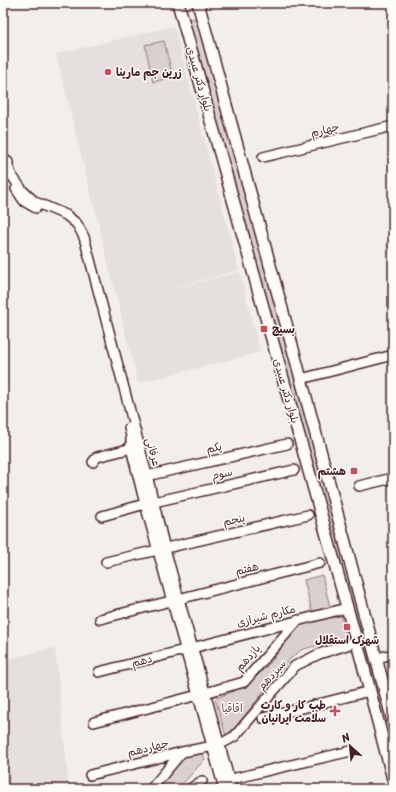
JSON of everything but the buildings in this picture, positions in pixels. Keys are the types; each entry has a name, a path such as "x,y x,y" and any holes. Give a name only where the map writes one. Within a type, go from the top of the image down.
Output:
{"main road":[{"name":"بلوار دکتر عبیدی","path":"178,3 362,661 393,779"},
{"name":"بلوار دکتر عبیدی","path":"198,3 393,721"},
{"path":"362,661 377,658"}],"street":[{"name":"چهارم","path":"263,157 393,126"},
{"name":"عرفانی","path":"3,163 5,160 8,162 8,167 12,176 23,191 35,202 66,215 77,224 84,237 135,447 175,600 225,783 232,789"},
{"path":"301,379 393,356"},
{"name":"یکم","path":"143,476 287,444"},
{"path":"93,462 97,457 135,447"},
{"name":"سوم","path":"150,503 294,470"},
{"path":"359,486 393,478"},
{"path":"102,516 150,503"},
{"name":"پنجم","path":"106,562 308,515"},
{"name":"هفتم","path":"175,600 320,563"},
{"path":"100,619 175,600"},
{"name":"مکارم شیرازی","path":"188,648 347,608"},
{"name":"یازدهم","path":"94,722 244,682 298,620"},
{"name":"سیزدهم","path":"216,746 235,736 296,666 319,654 356,642"},
{"name":"دهم","path":"99,672 188,648"},
{"path":"377,658 393,654"},
{"path":"263,718 370,691"},
{"name":"چهاردهم","path":"90,774 182,752 216,746"},
{"path":"225,783 351,751"},
{"path":"152,789 182,752"},
{"path":"190,789 202,781"}],"shaded area":[{"path":"174,26 239,270 163,291 240,272 260,352 138,383 56,54"},
{"path":"393,242 393,275 385,244"},
{"path":"55,648 69,789 3,789 3,660"}],"green space":[{"path":"193,18 198,20 368,645 363,646 284,370 189,21"},
{"path":"164,41 173,77 153,82 145,45"},
{"path":"322,575 330,607 312,612 304,580"},
{"name":"اقاقیا","path":"340,613 347,637 301,650 289,660 238,724 226,736 215,699 249,684 270,663 300,624"},
{"path":"202,752 205,759 178,789 159,789 182,757"}],"place":[{"name":"زرین جم مارینا","path":"108,72"},
{"name":"بسیج","path":"264,329"},
{"name":"هشتم","path":"354,471"},
{"name":"شهرک استقلال","path":"347,627"},
{"name":"طب کار و کارت سلامت ایرانیان","path":"335,711"}]}
